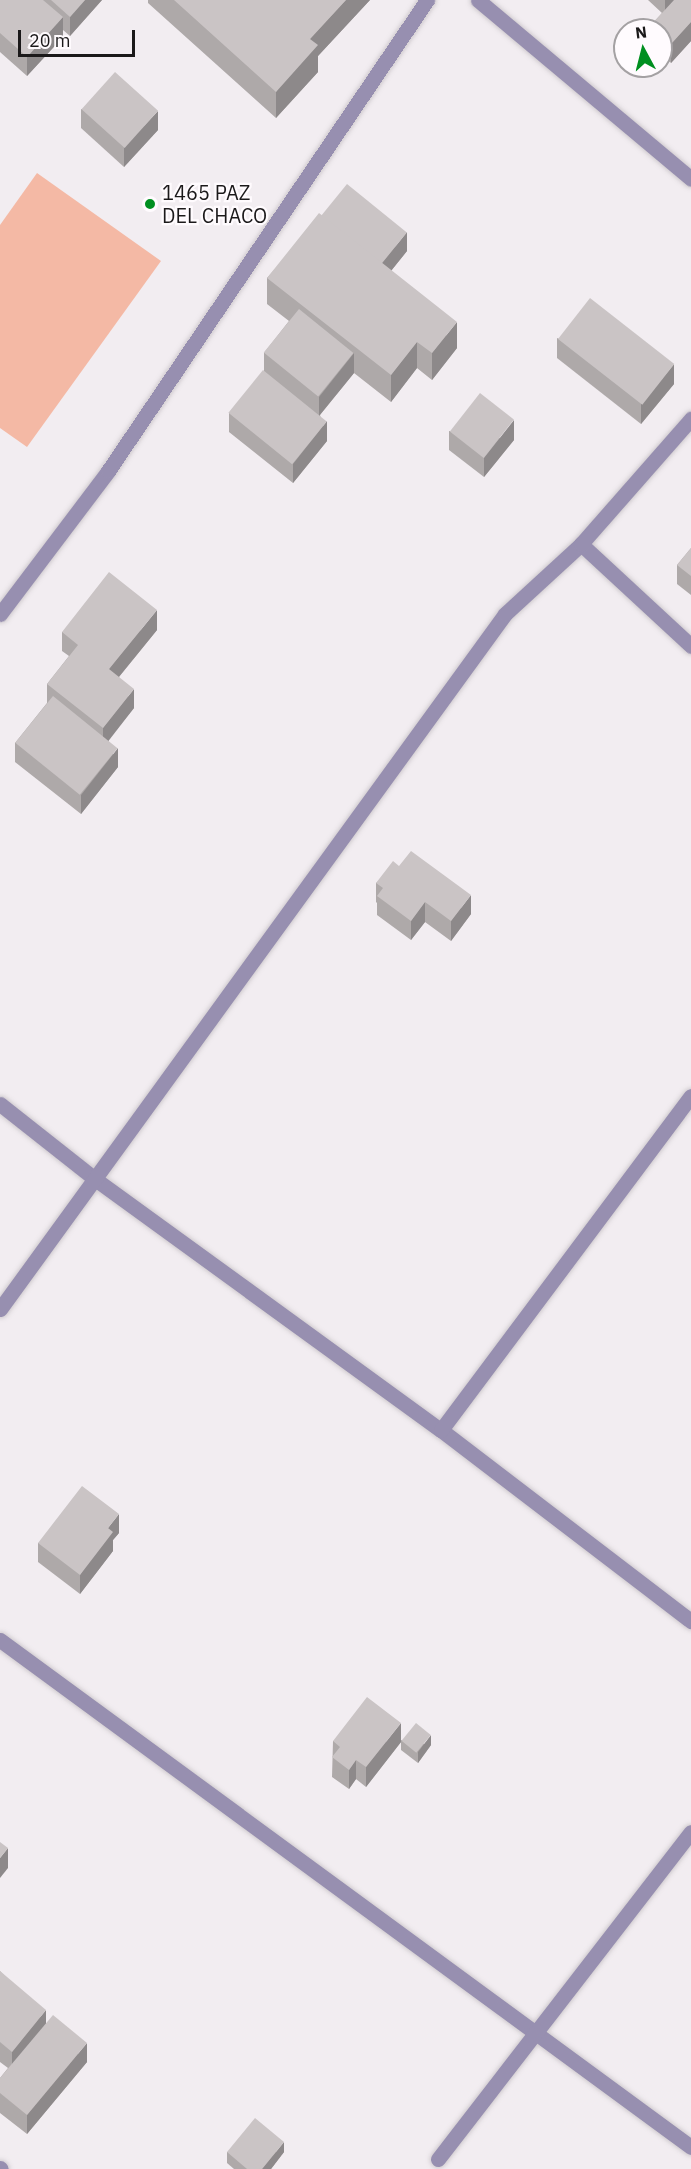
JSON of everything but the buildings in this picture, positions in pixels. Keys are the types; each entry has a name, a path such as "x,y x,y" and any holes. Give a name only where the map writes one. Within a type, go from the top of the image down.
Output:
{"street":[{"path":"0,614 108,471 427,0"},
{"path":"478,0 691,179"},
{"path":"0,1309 505,614 581,544 691,418"},
{"path":"581,544 691,646"},
{"path":"441,1430 691,1096"},
{"path":"0,1104 95,1179 441,1430 691,1621"},
{"path":"0,1640 691,2147"},
{"path":"438,2159 691,1832"}],"shaded area":[{"path":"37,173 161,261 27,447 0,428 0,225"}],"place":[{"name":"1465 PAZ DEL CHACO","path":"150,204"}]}
